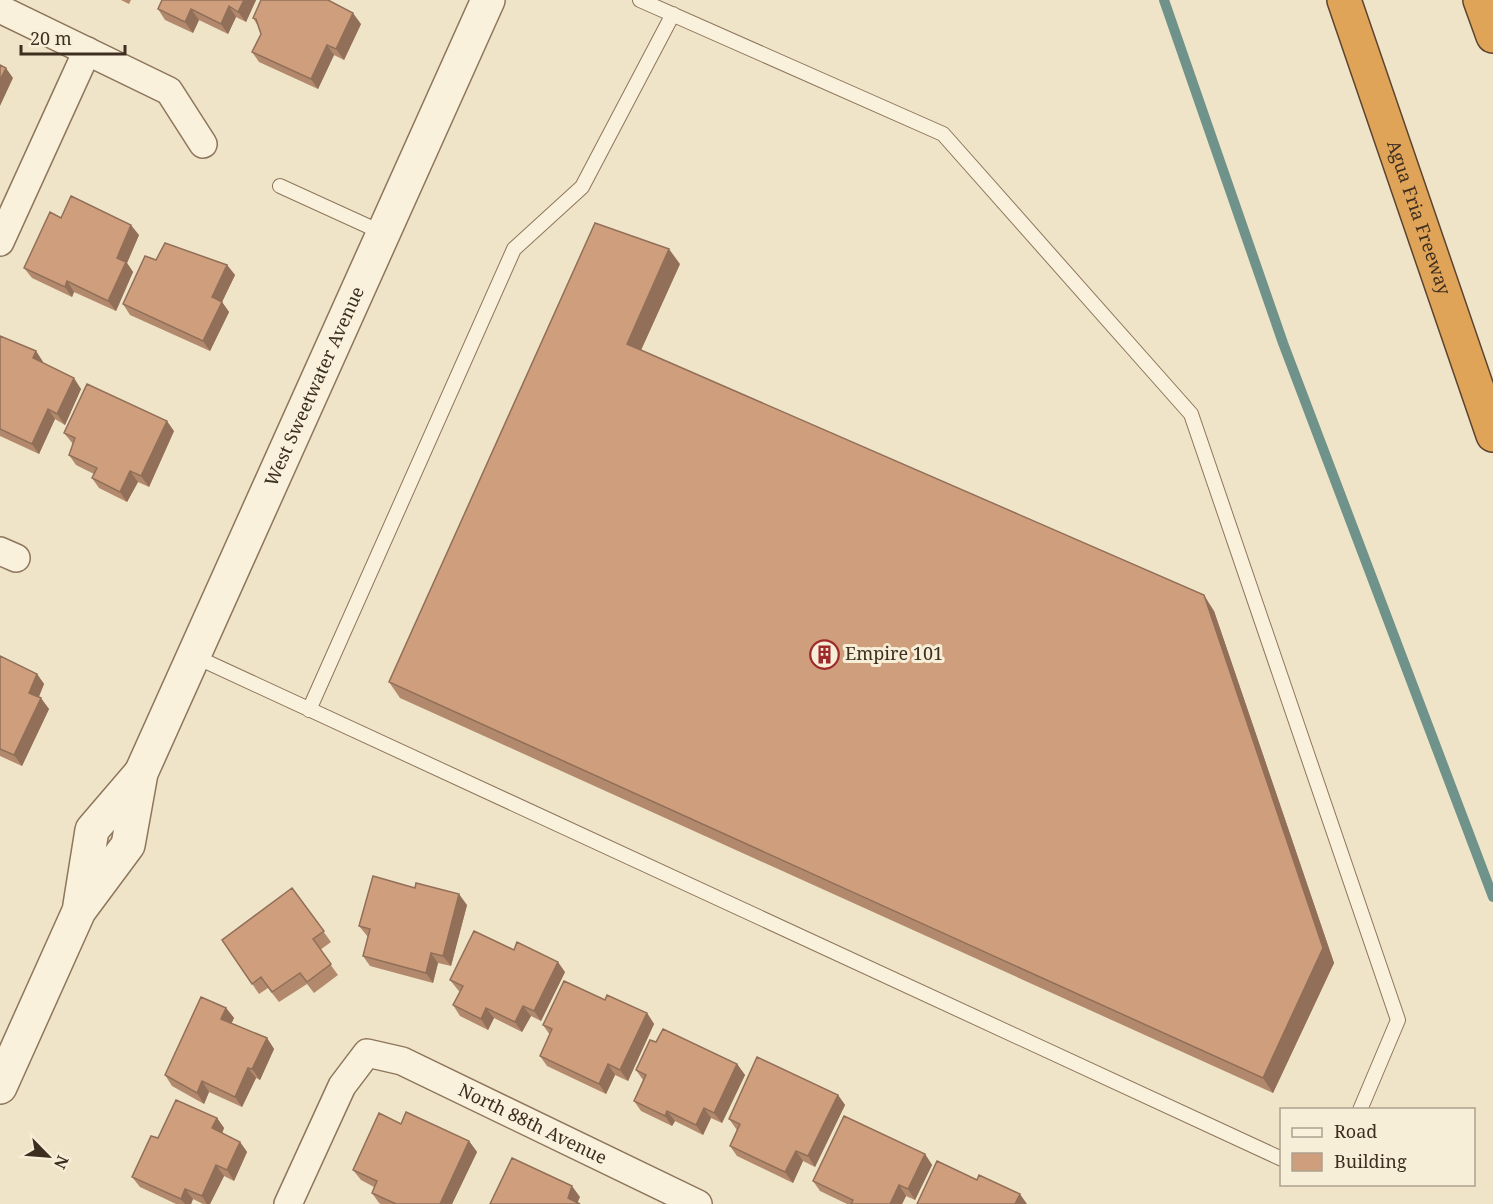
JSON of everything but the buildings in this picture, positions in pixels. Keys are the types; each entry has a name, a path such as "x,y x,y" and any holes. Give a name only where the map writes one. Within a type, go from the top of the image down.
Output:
{"highway":[{"name":"Agua Fria Freeway","path":"1344,0 1493,435"},
{"path":"1480,0 1493,36"}],"street":[{"name":"West Sweetwater Avenue","path":"0,1087 79,911 92,830 141,773 488,0"},
{"path":"0,9 169,91 202,144"},
{"path":"0,242 87,51"},
{"name":"North 88th Avenue","path":"288,1204 342,1086 367,1053 402,1060 670,1198 698,1204"}],"lane":[{"path":"640,0 943,134 1191,414 1398,1020 1361,1108"},
{"path":"309,710 514,249 582,187 673,14"},
{"path":"280,186 383,233"},
{"path":"194,656 1280,1159"}],"waterway":[{"path":"1164,0 1283,343 1493,897"}],"place":[{"name":"Empire 101","path":"824,654"}]}
